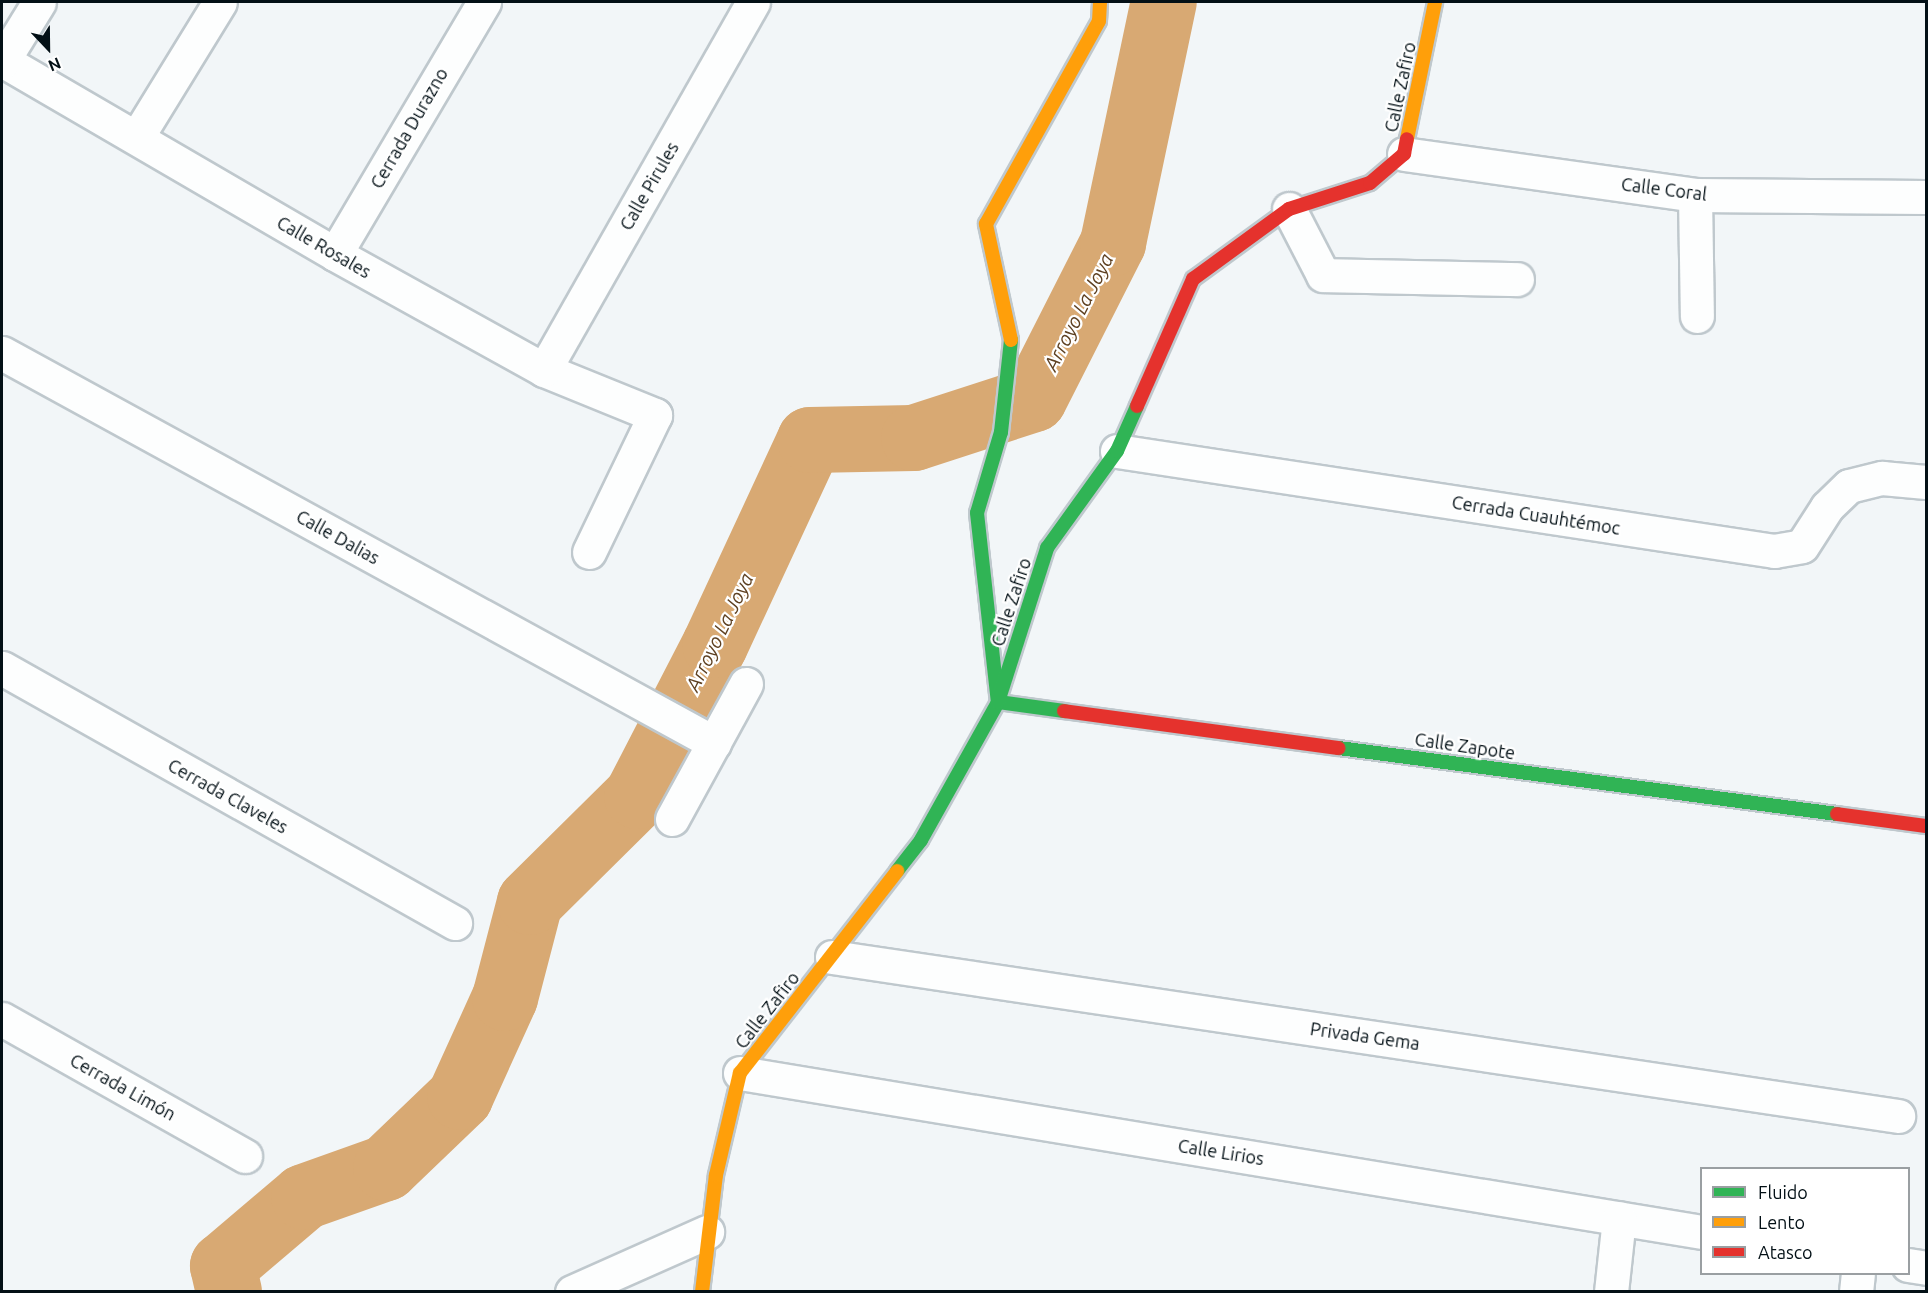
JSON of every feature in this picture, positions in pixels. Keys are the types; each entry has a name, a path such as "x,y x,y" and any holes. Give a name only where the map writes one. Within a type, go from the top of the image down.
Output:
{"street":[{"path":"2,61 39,2"},
{"path":"137,138 220,2"},
{"name":"Cerrada Durazno","path":"335,254 484,2"},
{"name":"Calle Pirules","path":"544,370 753,2"},
{"path":"998,702 977,513 1001,432 1012,331 986,224 1099,21 1100,2"},
{"name":"Calle Zafiro","path":"702,1292 706,1232 740,1073 921,840 998,702 1047,548 1117,451 1193,279 1289,208 1370,183 1404,154 1435,2"},
{"name":"Calle Rosales","path":"2,61 335,254 544,370 655,415 589,552"},
{"name":"Calle Coral","path":"1404,154 1695,195 1926,197"},
{"path":"1695,195 1697,316"},
{"path":"1289,208 1323,275 1517,279"},
{"name":"Calle Dalias","path":"2,353 714,743"},
{"name":"Cerrada Cuauhtémoc","path":"1117,451 1774,551 1802,546 1827,507 1849,486 1882,478 1926,482"},
{"name":"Cerrada Claveles","path":"2,668 455,924"},
{"path":"672,819 746,684"},
{"name":"Calle Zapote","path":"998,702 1926,826"},
{"name":"Privada Gema","path":"832,957 1898,1116"},
{"name":"Cerrada Limón","path":"2,1019 245,1156"},
{"name":"Calle Lirios","path":"740,1073 1700,1232"},
{"path":"1611,1292 1619,1218"},
{"path":"572,1292 706,1232"},
{"path":"1910,1265 1926,1268"},
{"path":"1856,1292 1858,1275"}],"waterway":[{"name":"Arroyo La Joya","path":"229,1292 223,1266 304,1197 386,1168 460,1097 505,998 530,902 637,796 715,645 810,440 914,438 1034,399 1113,243 1164,2"}],"traffic: fast":[{"path":"1011,340 1001,432 977,513 998,702 1064,711"},
{"path":"897,871 921,840 998,702 1047,548 1117,451 1137,406"},
{"path":"1339,748 1837,814"}],"traffic: slow":[{"path":"1011,340 986,224 1099,21 1100,2"},
{"path":"1407,139 1435,2"},
{"path":"702,1292 716,1175 740,1073 897,871"}],"traffic: jam":[{"path":"1137,406 1193,279 1289,209 1370,183 1404,154 1407,139"},
{"path":"1064,711 1339,748"},
{"path":"1837,814 1926,826"}]}
